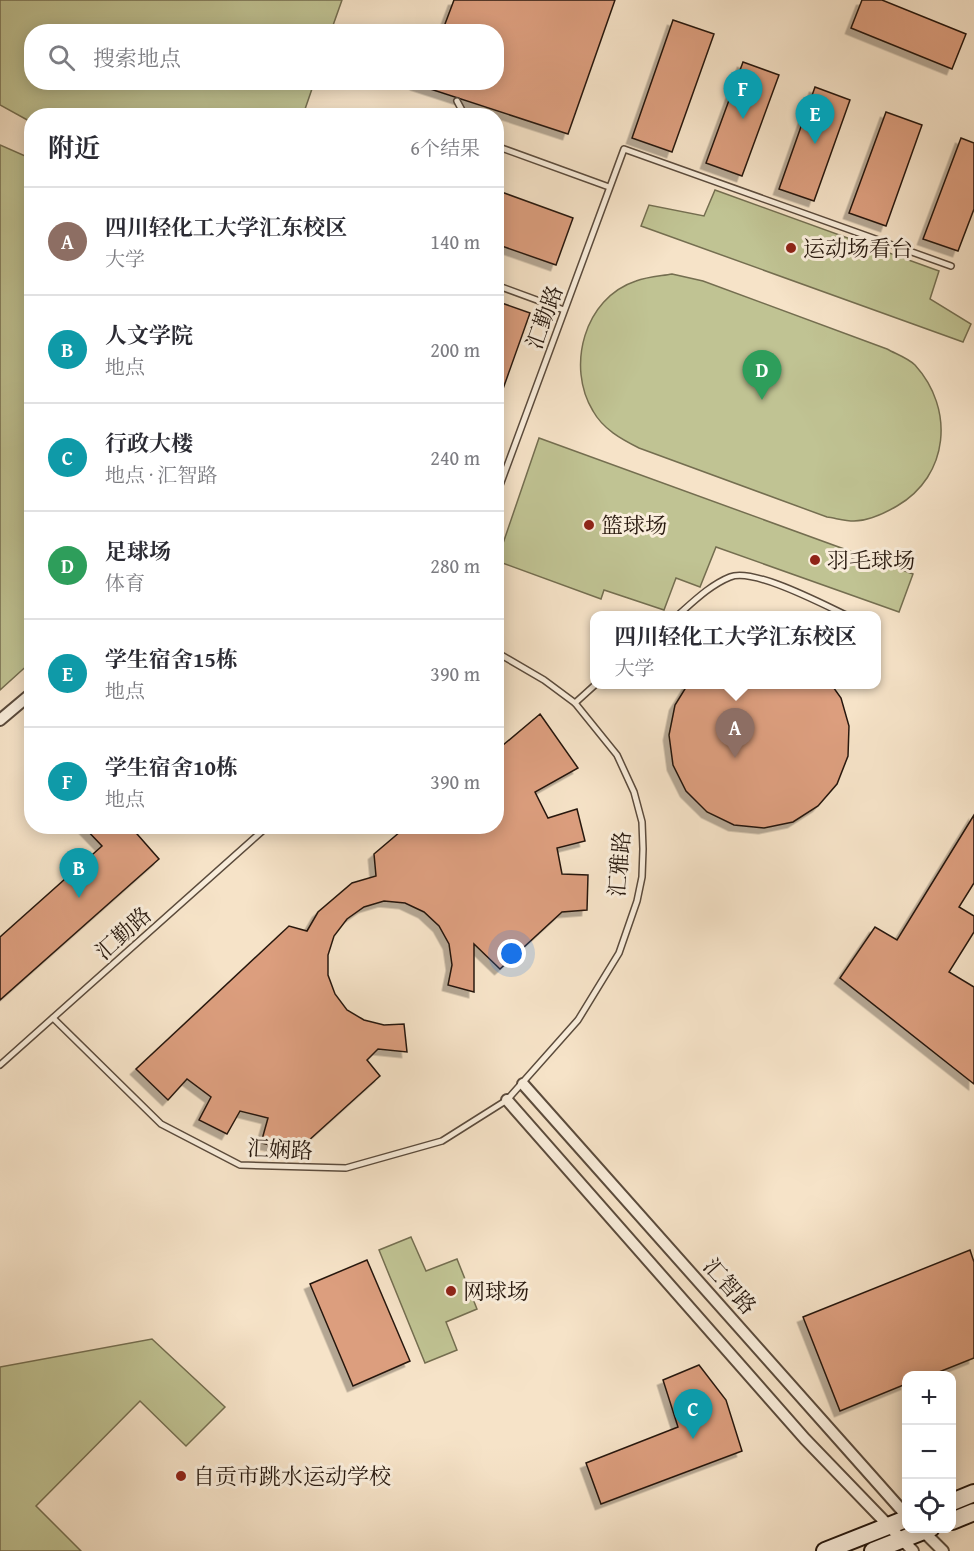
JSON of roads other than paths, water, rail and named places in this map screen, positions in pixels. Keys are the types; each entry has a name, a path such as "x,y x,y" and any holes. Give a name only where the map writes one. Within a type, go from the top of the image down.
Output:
{"main road":[{"path":"956,1500 974,1493"},
{"path":"956,1519 974,1512"},
{"path":"825,1551 902,1519"},
{"path":"873,1551 907,1546 921,1533"}],"street":[{"path":"0,720 24,700"},
{"name":"汇智路","path":"523,1084 832,1428 902,1512"},
{"name":"汇智路","path":"507,1100 805,1439 907,1546"},
{"path":"927,1533 943,1551"}],"lane":[{"path":"457,101 461,108"},
{"path":"504,149 609,187"},
{"name":"汇勤路","path":"504,474 624,149 951,266"},
{"path":"504,288 564,310"},
{"path":"682,611 731,576 763,578 839,611"},
{"name":"汇雅路","path":"504,657 544,680 575,703 617,755 634,792 642,822 642,877 637,901 619,953 578,1020 507,1100"},
{"path":"575,703 590,689"},
{"name":"汇勤路","path":"0,1065 259,834"},
{"name":"汇娴路","path":"53,1018 162,1124 240,1165 346,1168 442,1141 507,1100"}],"place":[{"name":"学生宿舍10栋","path":"743,119"},
{"name":"学生宿舍15栋","path":"815,144"},
{"name":"运动场看台","path":"791,248"},
{"name":"足球场","path":"762,400"},
{"name":"篮球场","path":"589,525"},
{"name":"羽毛球场","path":"815,560"},
{"name":"四川轻化工大学汇东校区","path":"735,758"},
{"name":"人文学院","path":"79,898"},
{"name":"网球场","path":"451,1291"},
{"name":"行政大楼","path":"693,1439"},
{"name":"自贡市跳水运动学校","path":"181,1476"}]}
